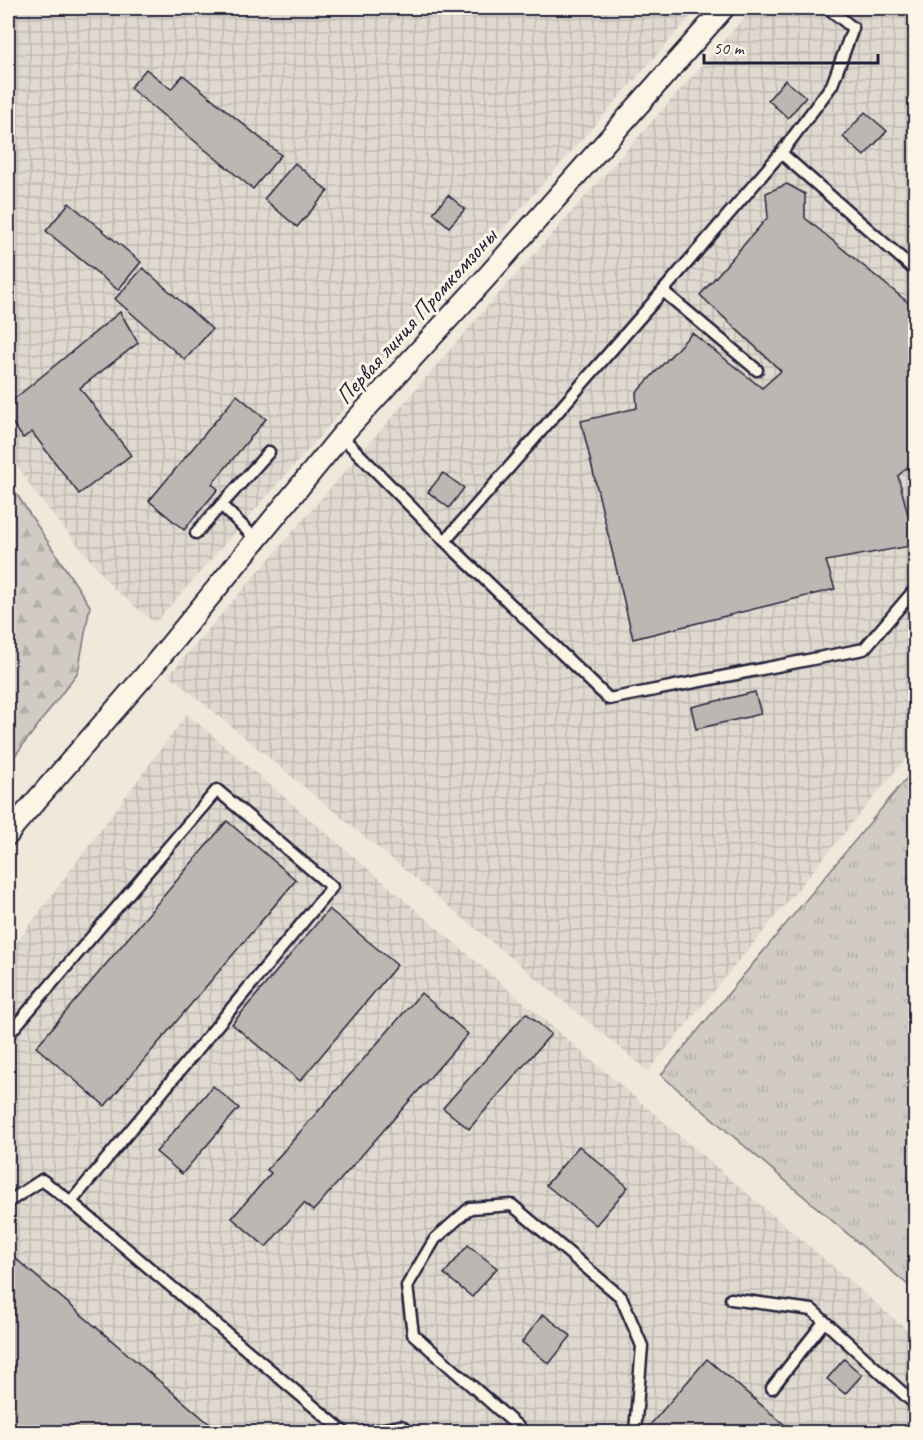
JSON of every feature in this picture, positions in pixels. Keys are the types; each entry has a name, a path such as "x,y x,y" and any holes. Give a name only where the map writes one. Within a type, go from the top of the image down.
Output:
{"street":[{"name":"Первая линия Промкомзоны","path":"8,835 153,666 341,436 492,271 724,8"}],"lane":[{"path":"445,541 781,153 832,85 853,28 828,8"},
{"path":"781,153 915,271"},
{"path":"663,291 757,370"},
{"path":"341,436 445,541 609,699 864,649 915,588"},
{"path":"196,533 269,452"},
{"path":"221,505 256,539"},
{"path":"8,1035 217,790 332,887 70,1202"},
{"path":"8,1202 42,1180 344,1432"},
{"path":"524,1432 413,1334 407,1286 435,1239 470,1208 512,1205 621,1297 642,1347 635,1432"},
{"path":"731,1299 812,1310 915,1405"},
{"path":"772,1388 824,1322"},
{"path":"366,1432 401,1426 408,1432"}],"shaded area":[{"path":"8,8 698,8 155,623 114,589 33,490 8,450"},
{"path":"753,8 915,8 915,747 648,1071 169,675 487,307"},
{"path":"187,714 915,1337 915,1432 8,1432 8,954"}],"green space":[{"path":"8,481 90,606 78,672 8,765"},
{"path":"915,768 915,1291 661,1075"}],"building":[{"path":"146,69 171,89 183,75 281,155 253,189 130,88"},
{"path":"785,80 806,97 788,118 768,100"},
{"path":"865,112 887,131 864,156 843,137"},
{"path":"295,163 328,191 297,227 264,199"},
{"path":"787,184 805,194 805,218 916,309 916,459 898,476 916,545 826,561 835,589 633,639 581,421 637,408 636,393 692,333 762,388 781,371 700,295 768,217 766,193"},
{"path":"448,195 465,209 449,227 433,213"},
{"path":"69,203 141,262 118,290 46,231"},
{"path":"143,268 212,329 185,360 115,299"},
{"path":"120,312 138,343 80,388 131,455 79,494 32,432 23,438 8,417 8,404"},
{"path":"237,395 266,419 212,484 218,489 184,530 149,501"},
{"path":"443,473 464,488 449,508 428,492"},
{"path":"916,605 916,619 908,613"},
{"path":"755,692 761,714 696,729 691,707"},
{"path":"227,821 296,880 105,1106 36,1047"},
{"path":"329,909 397,965 300,1081 232,1024"},
{"path":"421,993 468,1034 313,1211 304,1203 266,1247 232,1218 271,1173 267,1170"},
{"path":"526,1013 551,1034 469,1129 443,1108"},
{"path":"213,1086 239,1108 182,1174 156,1152"},
{"path":"579,1146 628,1187 596,1225 546,1185"},
{"path":"468,1245 497,1268 472,1297 444,1274"},
{"path":"8,1252 219,1432 8,1432"},
{"path":"543,1314 571,1336 549,1364 522,1342"},
{"path":"707,1359 793,1432 644,1432"},
{"path":"844,1359 862,1375 845,1394 827,1379"}]}
